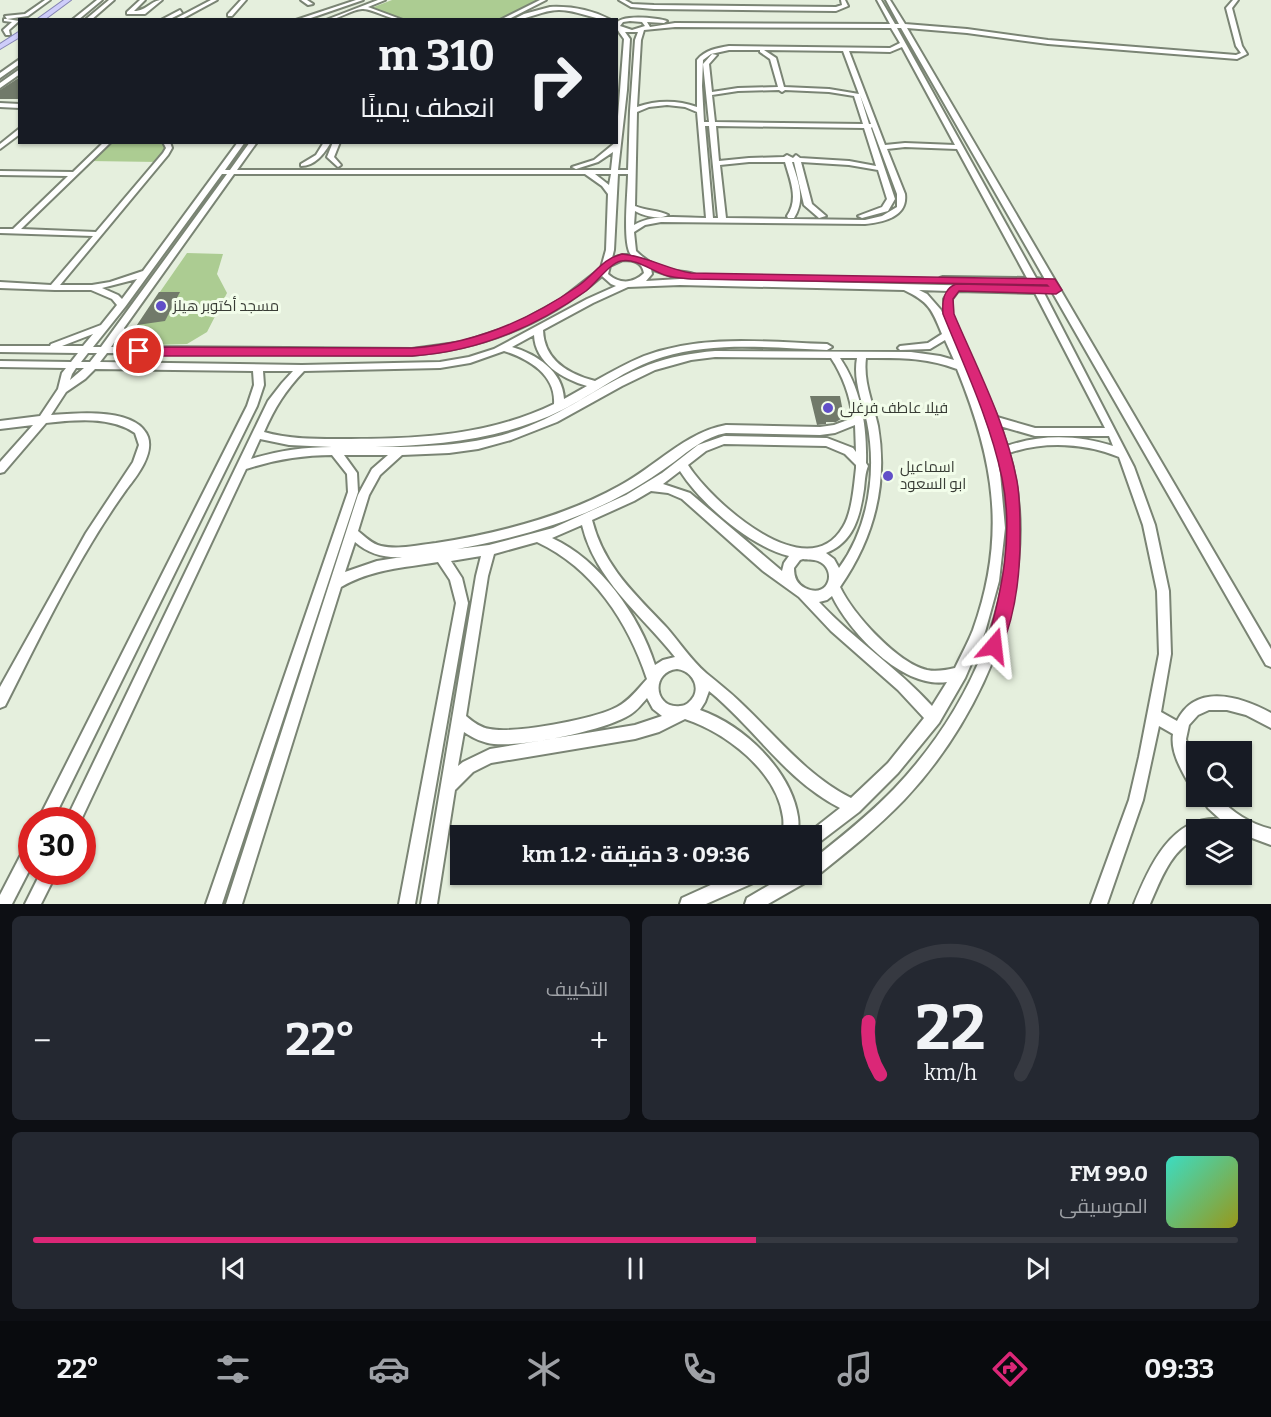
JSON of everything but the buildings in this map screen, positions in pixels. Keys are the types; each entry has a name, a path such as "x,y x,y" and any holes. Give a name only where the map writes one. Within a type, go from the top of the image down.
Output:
{"main road":[{"path":"32,18 57,0"},
{"path":"42,18 68,0"},
{"path":"0,39 8,34 18,32"},
{"path":"0,47 18,33"}],"street":[{"path":"5,19 42,0"},
{"path":"5,19 26,15 48,0"},
{"path":"77,18 100,0"},
{"path":"90,18 112,0"},
{"path":"143,0 129,13 146,12 160,0"},
{"path":"167,18 201,0"},
{"path":"179,18 215,0"},
{"path":"230,15 244,0"},
{"path":"303,0 310,4"},
{"path":"321,18 370,0"},
{"path":"364,7 383,0"},
{"path":"506,18 544,0"},
{"path":"623,1 637,0 644,7"},
{"path":"689,0 693,8"},
{"path":"694,0 695,21"},
{"path":"623,1 644,7 836,9 845,6 843,0"},
{"path":"879,0 898,24 1054,286 1271,661"},
{"path":"888,0 903,43 1036,285 1112,432 1149,525 1163,591 1165,654 1136,800 1099,904"},
{"path":"574,4 627,20 898,24 1047,42 1227,57 1244,55 1243,49 1239,46 1229,8 1236,0"},
{"path":"332,18 358,5"},
{"path":"358,5 378,18"},
{"path":"306,18 358,5 395,18"},
{"path":"517,18 533,11 558,7 576,8 604,18"},
{"path":"0,13 5,19 16,22 6,30 8,34"},
{"path":"618,25 627,20"},
{"path":"0,364 302,368 440,365 470,360 505,348 590,301 642,280 648,273 643,262 630,246 633,111 638,40 648,23 641,20"},
{"path":"618,25 630,31 675,24 898,24"},
{"path":"618,25 627,39 618,138"},
{"path":"722,218 706,64 713,55 731,51 890,50 903,43"},
{"path":"709,218 700,95 699,61 704,55 729,48 891,53 913,60"},
{"path":"762,51 773,58 785,88"},
{"path":"785,88 779,58 787,51"},
{"path":"722,218 878,217 893,215 902,205 901,194 883,147 868,124 842,51"},
{"path":"630,231 652,221 722,218 865,222 878,217 891,199 882,170 869,152 868,124 842,51"},
{"path":"0,76 18,62"},
{"path":"618,74 625,71"},
{"path":"0,86 18,72"},
{"path":"709,82 731,87 837,90 857,95"},
{"path":"710,94 724,90 836,87 852,82"},
{"path":"618,87 624,90"},
{"path":"634,94 647,99 684,101 700,95"},
{"path":"0,99 18,99"},
{"path":"0,105 18,106"},
{"path":"633,111 652,105 689,106 701,111"},
{"path":"702,123 868,124"},
{"path":"0,147 16,136"},
{"path":"15,231 106,144"},
{"path":"54,286 166,154 169,148 167,144"},
{"path":"63,390 65,376 147,271 241,144"},
{"path":"0,469 42,421 63,390 82,377 104,351 253,144"},
{"path":"303,165 319,156 327,144"},
{"path":"336,144 330,157 338,165"},
{"path":"883,147 905,145 961,147"},
{"path":"617,146 610,250 604,268 610,281 630,284 680,282 956,287 1036,285"},
{"path":"576,167 596,161 617,146"},
{"path":"714,152 731,156 787,159"},
{"path":"796,159 869,152"},
{"path":"787,159 798,201 797,209 791,216"},
{"path":"715,164 796,159 853,162 892,172"},
{"path":"796,159 808,205 822,216"},
{"path":"236,168 338,165 576,167 615,170"},
{"path":"223,168 588,172 632,170"},
{"path":"588,172 605,184 612,194"},
{"path":"0,173 75,174"},
{"path":"631,207 652,214 709,218"},
{"path":"0,231 99,234"},
{"path":"0,349 412,352 443,350 487,339 513,328 575,293 604,268 622,257 643,262 670,273 691,276 1054,286"},
{"path":"0,285 92,288 121,283 147,271"},
{"path":"822,831 854,807 898,763 934,718 960,674 975,642 988,603 997,558 999,514 992,454 934,305 924,296 904,286"},
{"path":"822,861 854,837 909,782 961,713 989,659 1006,606 1012,561 1013,509 1003,451 993,420 948,314 948,299 956,287"},
{"path":"92,288 115,297 122,304"},
{"path":"40,350 74,340 106,325"},
{"path":"120,329 126,341 139,351"},
{"path":"538,330 541,349 553,363 569,375 596,385"},
{"path":"257,434 292,442 431,442 490,432 527,420 558,407 643,360 691,347 729,345 914,348 937,343 947,335"},
{"path":"505,348 529,357 552,375 560,390 558,407"},
{"path":"242,466 289,453 398,453 455,449 524,432 564,414 639,370 668,360 715,354 833,354 921,356 959,366"},
{"path":"833,354 847,376 858,420 862,440 861,485 847,531 826,549 796,556 788,567 787,573 799,591 831,625 910,692 934,718"},
{"path":"650,486 669,489 686,496 767,567 799,591 822,596 835,585 851,562 863,540 870,518 876,473 875,439 861,372 862,355"},
{"path":"52,807 252,406 259,385 258,367"},
{"path":"79,807 257,434 278,394 302,368"},
{"path":"0,425 112,418 130,423 141,431 145,446 138,462 86,544 0,701"},
{"path":"352,532 370,548 387,552 448,546 500,536 552,520 600,501 643,477 697,438 710,432 726,429 820,431 835,429 858,420"},
{"path":"993,420 1035,432 1112,432"},
{"path":"335,584 356,573 377,566 489,550 538,537 586,519 650,486 709,445 733,439 827,442 849,451 863,466"},
{"path":"1003,451 1035,442 1103,445 1122,454"},
{"path":"214,904 352,492 352,472 347,463 336,453"},
{"path":"237,902 335,584 371,479 398,453"},
{"path":"682,465 693,482 754,534 772,545 820,556 832,565 836,578 835,585 845,610 857,624 906,666 924,676 934,678 960,674"},
{"path":"448,785 468,767 490,756 635,732 659,725 694,707 702,694 701,680 666,634 603,565 590,538 586,519"},
{"path":"538,537 557,544 578,560 615,602 638,634 652,681 653,695 661,707 674,713 706,718 727,729 774,777 787,801 791,825"},
{"path":"429,904 482,576 489,550"},
{"path":"406,904 462,603 454,573 441,558"},
{"path":"459,719 486,736 508,738 613,717 629,708 660,669 672,663 694,671 731,701 802,777 827,794 854,807"},
{"path":"1186,765 1180,745 1180,729 1185,717 1193,709 1204,704 1218,702 1250,710 1271,721"},
{"path":"1154,716 1180,729"},
{"path":"1218,807 1232,819"},
{"path":"1252,830 1271,837"},
{"path":"1142,904 1166,856 1177,843 1186,837"},
{"path":"4,904 18,876"},
{"path":"33,904 42,885"},
{"path":"688,904 730,885"},
{"path":"753,904 785,885"}],"green space":[{"path":"392,0 542,0 502,18 391,18 366,10"},
{"path":"107,144 167,144 169,148 159,162 88,161"},
{"path":"187,253 223,254 217,274 227,293 207,332 187,344 154,345 137,325"}],"place":[{"name":"مسجد أكتوبر هيلز","path":"161,306"},
{"name":"فيلا عاطف فرغلى","path":"828,408"},
{"name":"اسماعيل ابو السعود","path":"888,476"}],"route":[{"path":"139,351 429,352 443,350 501,334 532,318 583,288 610,261 622,257 636,258 660,270 691,276 1051,281 1056,290 956,287 947,304 948,314 999,436 1010,479 1014,540 1012,572 1006,606 994,646"}]}
